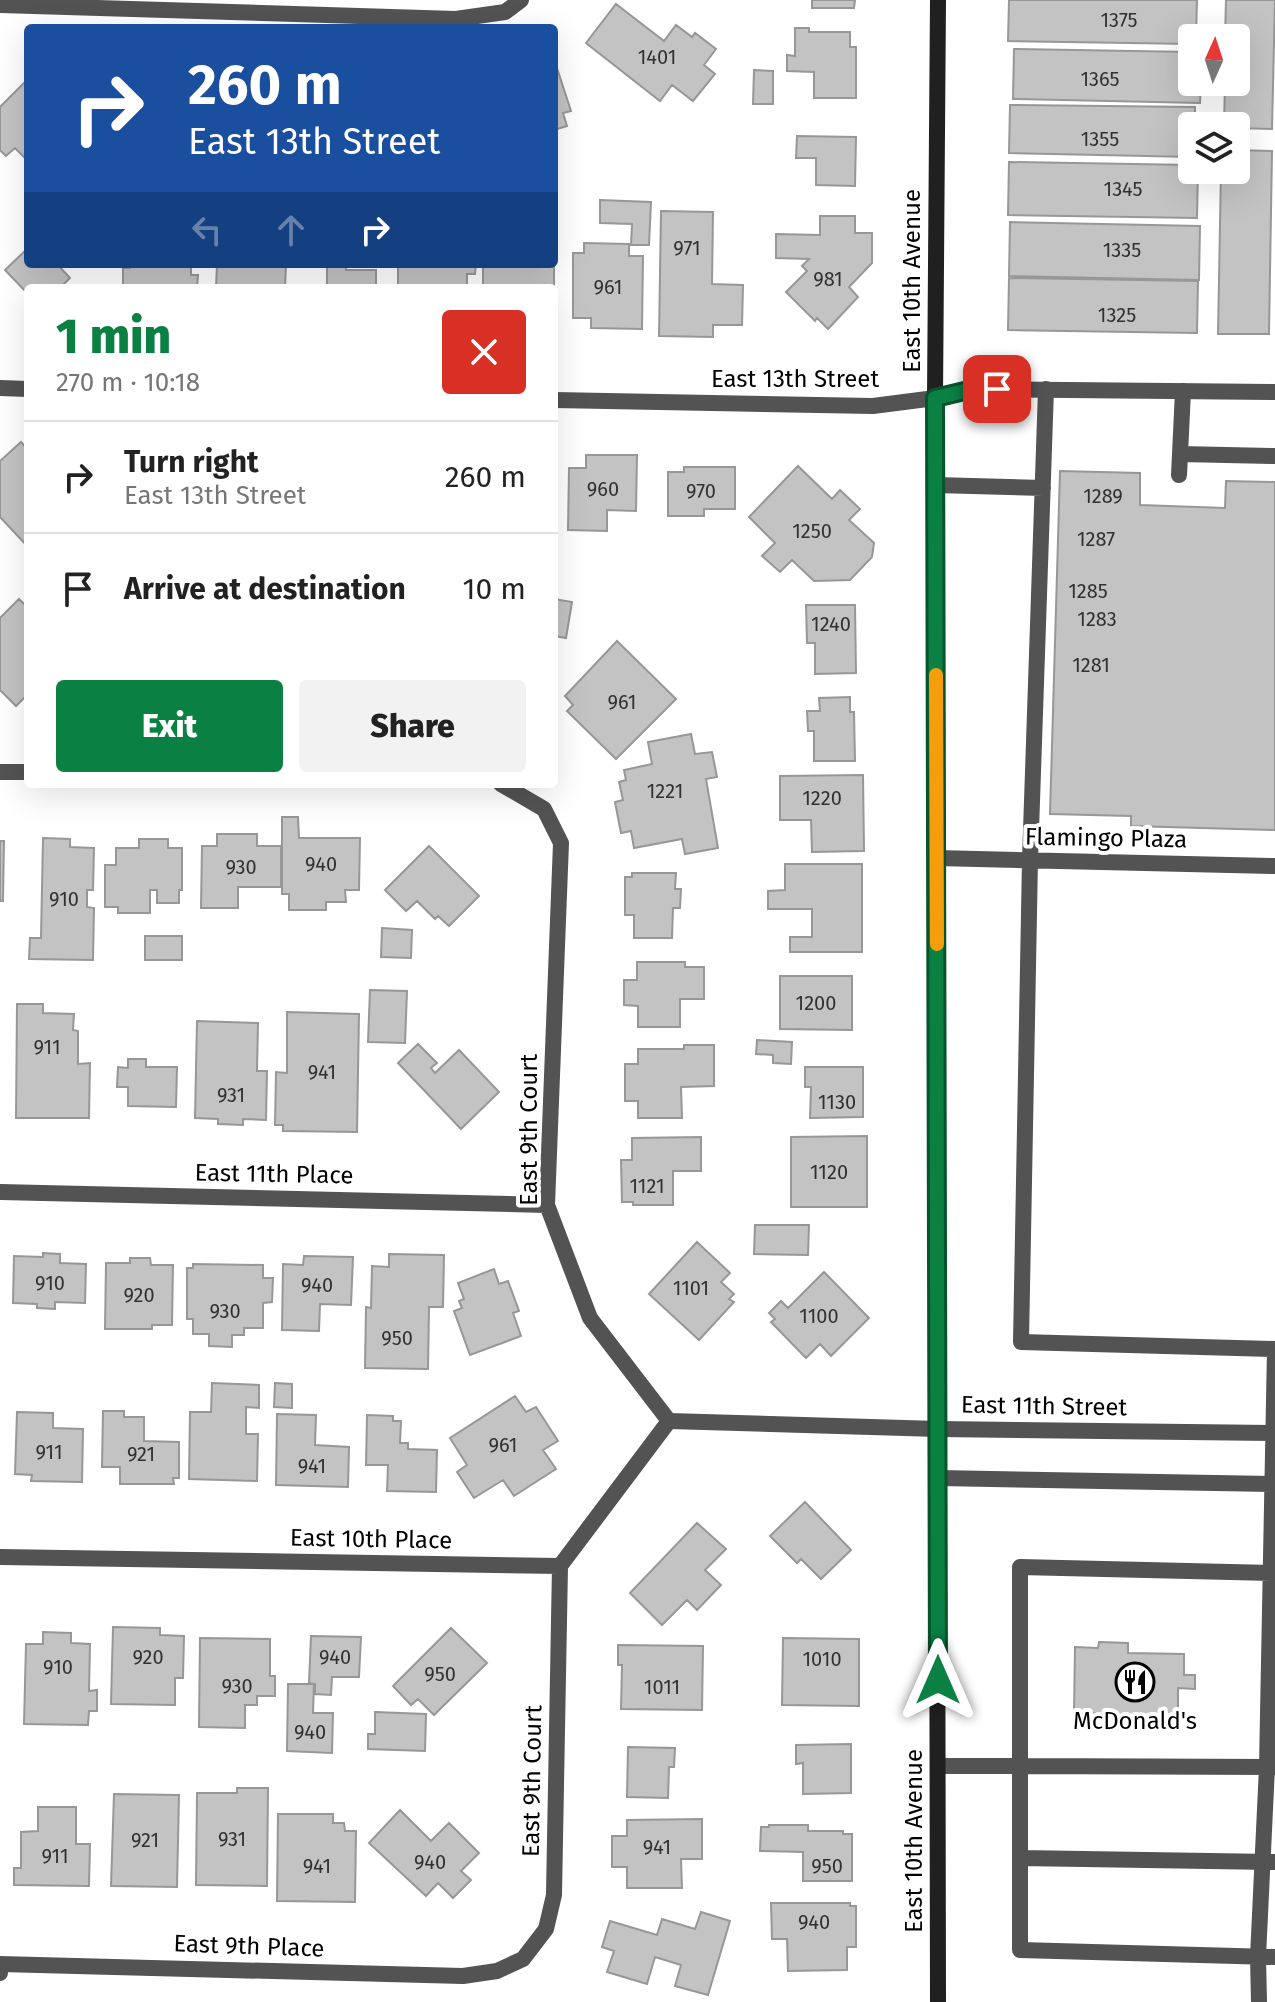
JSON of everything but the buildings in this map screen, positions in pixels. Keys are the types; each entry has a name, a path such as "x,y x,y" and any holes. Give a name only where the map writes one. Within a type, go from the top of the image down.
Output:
{"street":[{"path":"0,5 456,19 505,12 521,0"},
{"name":"East 10th Avenue","path":"938,0 935,398 938,2002"},
{"path":"0,388 24,389"},
{"name":"East 13th Street","path":"558,400 873,406 935,398 973,389 1275,392"},
{"path":"1046,389 1030,860 1021,1342 1275,1349 1271,1767 1266,1957 1259,2002"},
{"path":"1179,475 1183,391"},
{"path":"1180,454 1275,456"},
{"path":"935,485 1043,488"},
{"path":"0,772 24,772"},
{"name":"East 9th Court","path":"508,788 544,809 561,843 547,1205 590,1318 669,1421"},
{"name":"Flamingo Plaza","path":"936,858 1275,866"},
{"name":"East 11th Place","path":"0,1192 547,1205"},
{"path":"560,1566 669,1421"},
{"name":"East 11th Street","path":"669,1421 938,1429 1274,1433"},
{"path":"938,1478 1274,1484"},
{"name":"East 10th Place","path":"0,1557 560,1566"},
{"name":"East 9th Court","path":"497,1971 523,1959 546,1929 554,1895 560,1566"},
{"path":"1266,1957 1020,1950 1020,1567 1273,1573"},
{"path":"938,1766 1271,1767"},
{"path":"1020,1858 1268,1862"},
{"path":"0,1964 0,1973"},
{"name":"East 9th Place","path":"0,1964 463,1976 497,1971"}],"slow traffic":[{"path":"936,675 937,944"}],"place":[{"name":"McDonald's","path":"1135,1682"}],"route":[{"path":"938,1680 935,398 973,389 997,389"}]}
